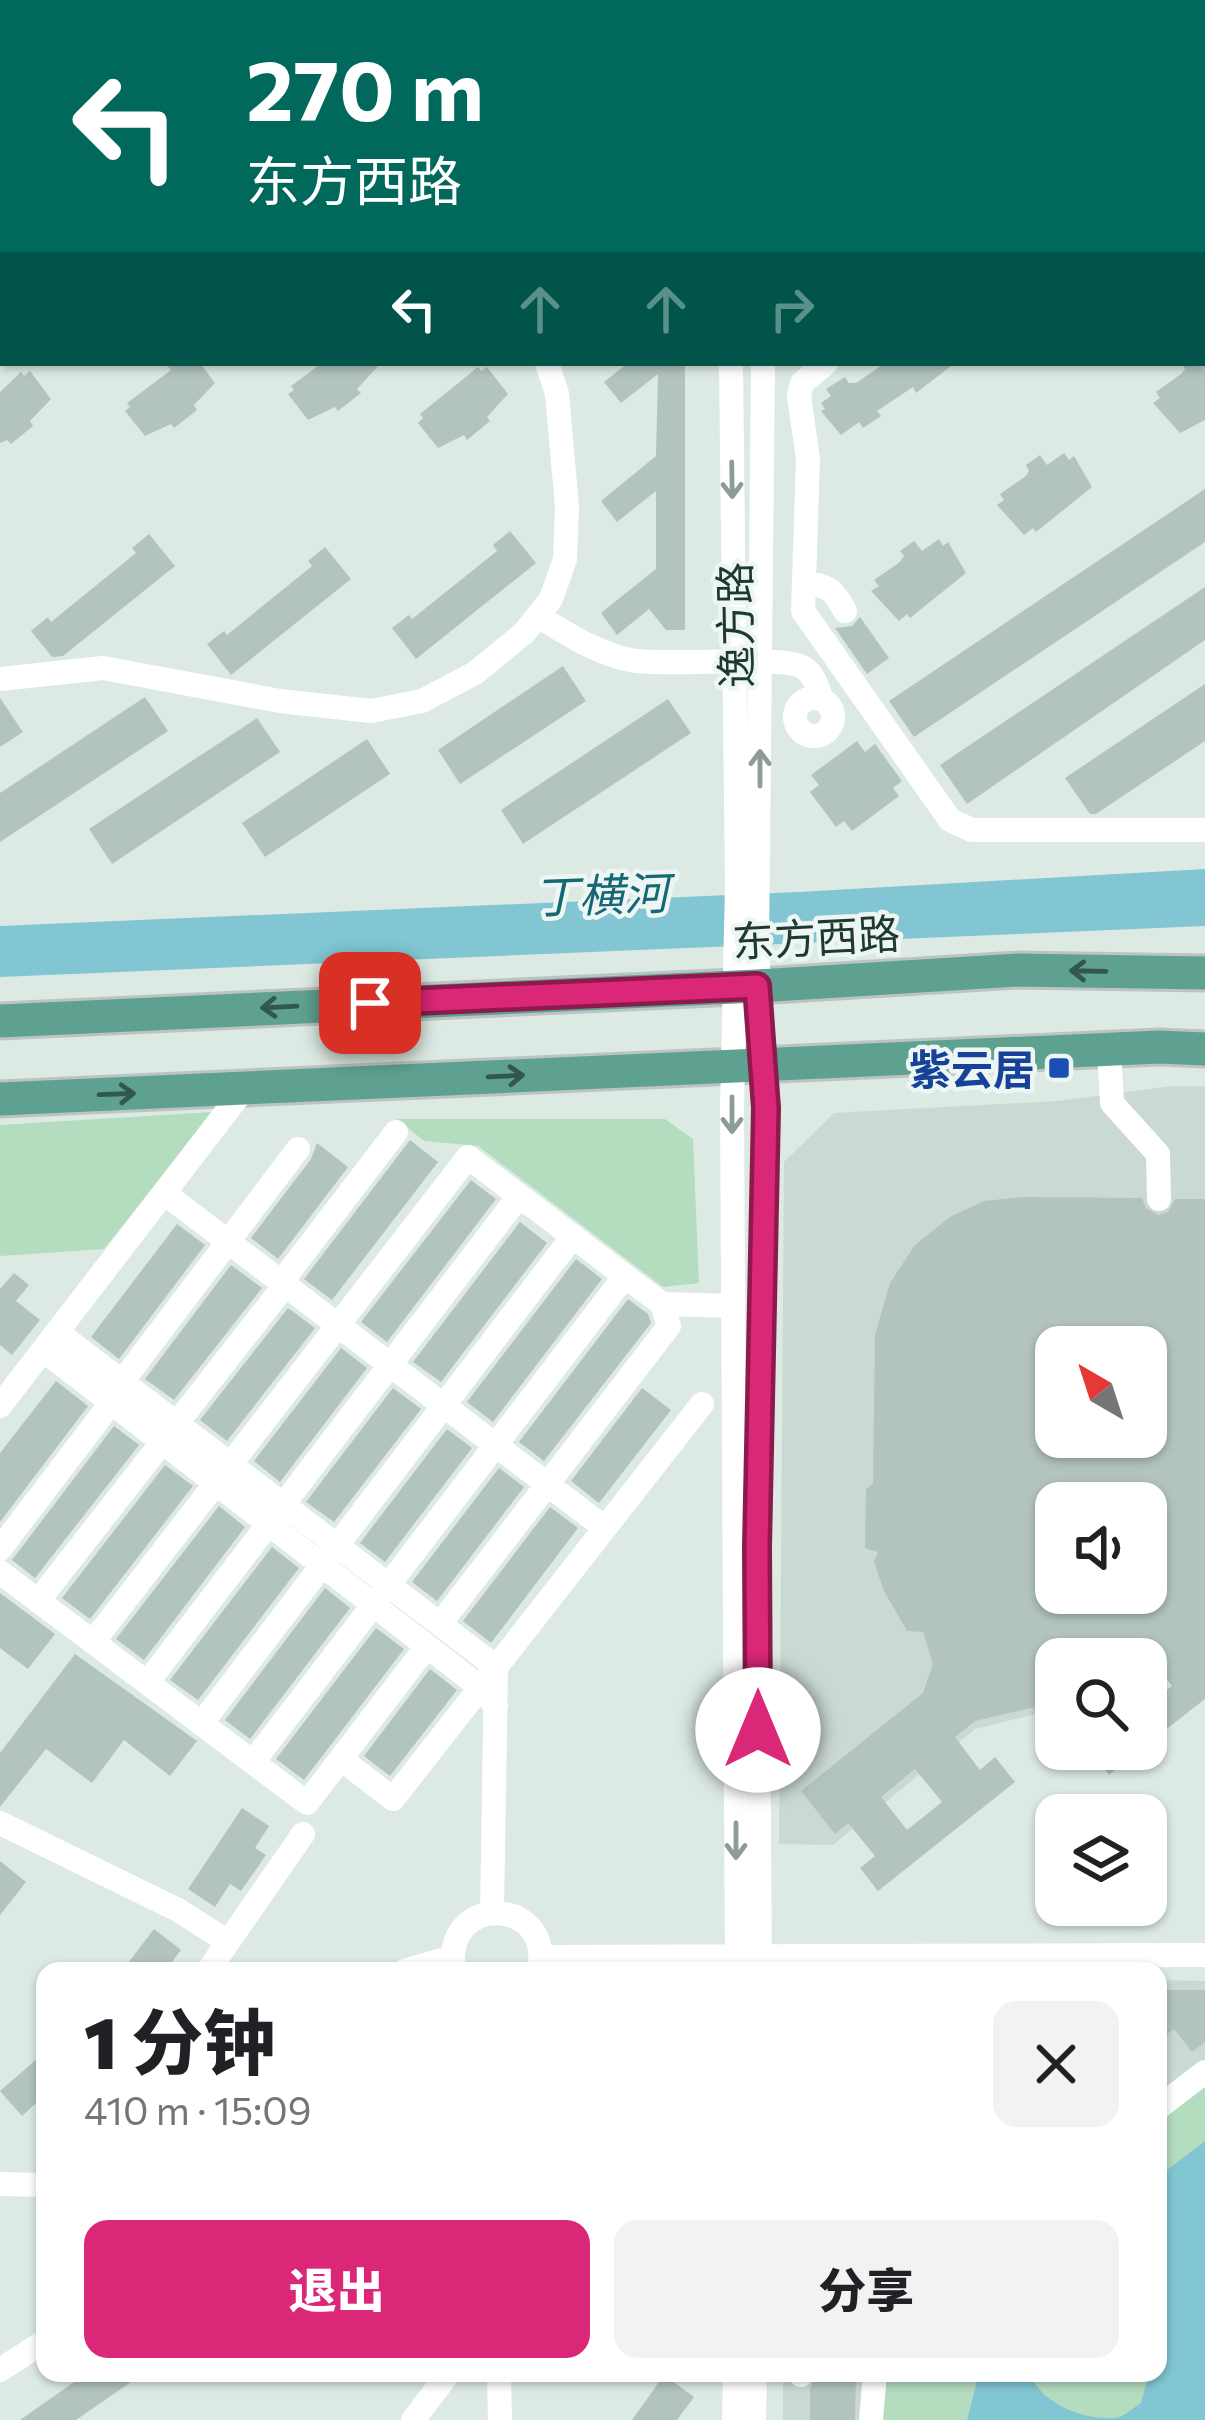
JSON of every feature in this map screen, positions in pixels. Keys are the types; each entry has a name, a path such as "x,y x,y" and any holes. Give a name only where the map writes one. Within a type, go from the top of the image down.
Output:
{"main road":[{"name":"东方西路","path":"0,1021 746,970 1205,973"},
{"path":"0,1099 1205,1048"}],"street":[{"path":"0,679 103,668 280,701 370,711 422,701 475,673 538,616 551,599 565,559 556,394 548,366"},
{"name":"逸方路","path":"731,366 734,663 748,886"},
{"name":"逸方路","path":"748,886 761,662 763,366"},
{"path":"822,366 802,383 799,396 807,479 802,611 950,820 960,828 1205,830"},
{"path":"763,478 807,479"},
{"path":"763,508 806,508"},
{"path":"804,583 825,584 836,592 845,611"},
{"path":"538,616 582,643 628,659 802,666 812,675 822,699"},
{"path":"748,886 747,1065 733,1306 749,1962"},
{"path":"1108,1049 1112,1102 1157,1154 1159,1198"},
{"path":"747,1065 766,1108 749,1962"},
{"path":"0,1406 244,1089"},
{"path":"38,1601 285,1285 289,1272 396,1132"},
{"path":"0,1549 298,1149"},
{"path":"0,1572 201,1724 307,1803 669,1326 662,1304 468,1157 93,1642"},
{"path":"164,1193 605,1528"},
{"path":"147,1683 519,1196"},
{"path":"201,1724 573,1237"},
{"path":"253,1762 625,1276"},
{"path":"662,1304 733,1306"},
{"path":"50,1341 434,1635 496,1667"},
{"path":"492,1912 488,1697 496,1667 701,1404"},
{"path":"434,1635 488,1697"},
{"path":"340,1759 393,1799 488,1697"},
{"path":"0,1823 178,1910 228,1942"},
{"path":"214,1962 303,1834"},
{"path":"454,1962 463,1928 492,1912 511,1914 527,1924 538,1939 540,1962"},
{"path":"984,1962 1205,1955"},
{"path":"1167,2101 1205,2072"},
{"path":"0,2184 36,2185"},
{"path":"0,2370 36,2347"},
{"path":"413,2420 442,2382"},
{"path":"499,2382 500,2420"},
{"path":"734,2420 735,2382"},
{"path":"754,2420 755,2382"},
{"path":"871,2420 874,2382"}],"shaded area":[{"path":"1205,1086 1205,1640 1198,1632 1167,1656 1167,1638 1035,1638 1035,1714 975,1729 833,1845 779,1844 784,1162 834,1113 1057,1101"},
{"path":"1167,1980 1205,1981 1205,2083 1167,2111"},
{"path":"783,2382 881,2382 878,2420 783,2420"}],"green space":[{"path":"212,1112 104,1249 0,1256 0,1125"},
{"path":"397,1119 665,1119 693,1139 699,1283 663,1287 478,1146 424,1141"},
{"path":"1205,2083 1205,2420 878,2420 881,2382 1167,2382 1167,2111"}],"water":[{"path":"1205,869 1205,926 0,977 0,926 799,892"},
{"path":"1205,2141 1205,2420 967,2420 977,2382 1034,2382 1064,2408 1102,2418 1118,2417 1141,2403 1147,2382 1167,2382 1167,2170"}],"building":[{"path":"168,366 202,366 215,383 194,405 197,410 174,428 171,424 145,436 125,411 130,407 127,403 171,370"},
{"path":"318,366 378,366 357,389 361,393 338,411 335,407 308,420 288,394 294,390 291,386"},
{"path":"624,366 685,366 685,630 666,630 649,609 617,635 601,613 656,569 656,491 617,522 601,501 656,456 658,374 621,403 604,382"},
{"path":"881,366 951,366 916,393 913,387 877,411 881,416 863,428 859,422 841,435 821,411 825,409 821,403 831,396 826,389 845,377 856,383"},
{"path":"1183,366 1205,366 1205,420 1180,433 1153,403 1160,398 1156,392"},
{"path":"478,367 481,371 487,367 508,394 487,417 490,421 467,440 464,435 438,448 418,423 423,418 420,414"},
{"path":"30,371 51,399 30,421 33,426 11,444 7,440 0,443 0,392 21,372 24,376"},
{"path":"1064,453 1069,460 1074,456 1092,487 1036,532 1033,528 1024,535 997,505 1004,500 1000,494 1026,476 1026,465 1040,455 1047,465"},
{"path":"1205,489 1205,542 914,737 889,701"},
{"path":"510,531 536,563 416,659 392,628 409,615 412,619 497,551 493,545"},
{"path":"149,534 175,566 63,656 52,657 31,631 48,617 51,622 136,553 132,548"},
{"path":"939,539 943,546 948,542 966,573 910,618 907,614 899,621 871,591 879,586 874,580 900,562 904,556 900,551 914,541 922,551"},
{"path":"325,547 351,579 231,675 207,644 224,631 227,635 312,566 308,561"},
{"path":"1205,587 1205,640 967,804 940,765"},
{"path":"860,617 889,658 867,674 835,628 852,626"},
{"path":"563,666 586,701 460,784 438,750"},
{"path":"1205,684 1205,741 1090,814 1065,778"},
{"path":"145,697 168,731 0,842 0,793"},
{"path":"0,698 23,732 0,747"},
{"path":"668,699 691,733 523,844 501,810"},
{"path":"257,718 280,752 112,864 89,829"},
{"path":"367,739 390,774 265,857 242,823"},
{"path":"857,741 865,752 875,744 902,781 893,788 899,796 852,831 844,821 836,827 810,792 819,785 811,775"},
{"path":"410,1140 438,1162 332,1300 304,1279"},
{"path":"317,1143 348,1167 278,1259 251,1238 311,1159"},
{"path":"471,1180 496,1199 387,1342 361,1322"},
{"path":"1024,1197 1142,1198 1146,1208 1158,1215 1168,1212 1175,1199 1205,1199 1205,1699 1167,1729 1167,1690 1172,1686 1167,1680 1167,1638 1035,1638 1035,1707 975,1721 955,1737 980,1770 995,1757 1015,1782 878,1891 860,1868 875,1856 848,1823 835,1834 801,1791 923,1693 933,1664 923,1632 907,1631 884,1591 874,1562 878,1552 865,1548 866,1489 873,1484 875,1335 890,1283 915,1245 950,1217 984,1201","holes":["915,1769 942,1802 907,1830 881,1797"]},
{"path":"520,1222 547,1243 441,1382 413,1362"},
{"path":"177,1224 205,1245 119,1359 91,1337"},
{"path":"576,1259 602,1279 493,1422 467,1402"},
{"path":"231,1265 262,1288 174,1400 145,1379"},
{"path":"14,1273 29,1285 16,1301 40,1320 12,1355 0,1345 0,1289"},
{"path":"628,1299 648,1314 651,1323 544,1461 519,1442"},
{"path":"288,1308 315,1328 227,1441 200,1420"},
{"path":"341,1348 367,1368 280,1482 254,1461"},
{"path":"56,1381 88,1406 0,1522 0,1453"},
{"path":"393,1388 421,1409 334,1522 306,1502"},
{"path":"642,1388 671,1410 599,1503 571,1481"},
{"path":"114,1426 139,1445 35,1578 12,1560"},
{"path":"447,1429 472,1448 385,1562 360,1543"},
{"path":"165,1465 193,1486 90,1619 62,1598"},
{"path":"499,1468 524,1487 437,1601 412,1582"},
{"path":"219,1506 245,1527 144,1660 116,1639"},
{"path":"550,1507 578,1528 491,1643 463,1621"},
{"path":"272,1547 299,1568 198,1700 170,1680"},
{"path":"325,1588 350,1608 250,1739 225,1720"},
{"path":"0,1593 55,1634 28,1669 0,1648"},
{"path":"376,1628 404,1649 304,1780 276,1759"},
{"path":"75,1654 197,1741 170,1776 124,1740 92,1783 46,1749 0,1807 0,1753"},
{"path":"430,1669 457,1690 390,1776 364,1756"},
{"path":"242,1808 269,1826 255,1848 266,1855 241,1891 230,1884 215,1907 188,1889"},
{"path":"0,1861 26,1882 0,1915"},
{"path":"154,1929 181,1950 172,1962 129,1962"},
{"path":"1167,1990 1205,1990 1205,2042 1192,2052 1174,2029 1167,2034"},
{"path":"36,2060 36,2103 22,2116 0,2091"},
{"path":"74,2382 131,2382 76,2420 20,2420"},
{"path":"659,2382 674,2382 694,2397 677,2420 632,2420"},
{"path":"813,2382 856,2382 855,2420 810,2420"}],"place":[{"name":"紫云居","path":"1059,1068"}],"route":[{"path":"370,1003 757,986 766,1108 758,1730"}],"water label":[{"name":"丁横河","path":"601,893"}]}
